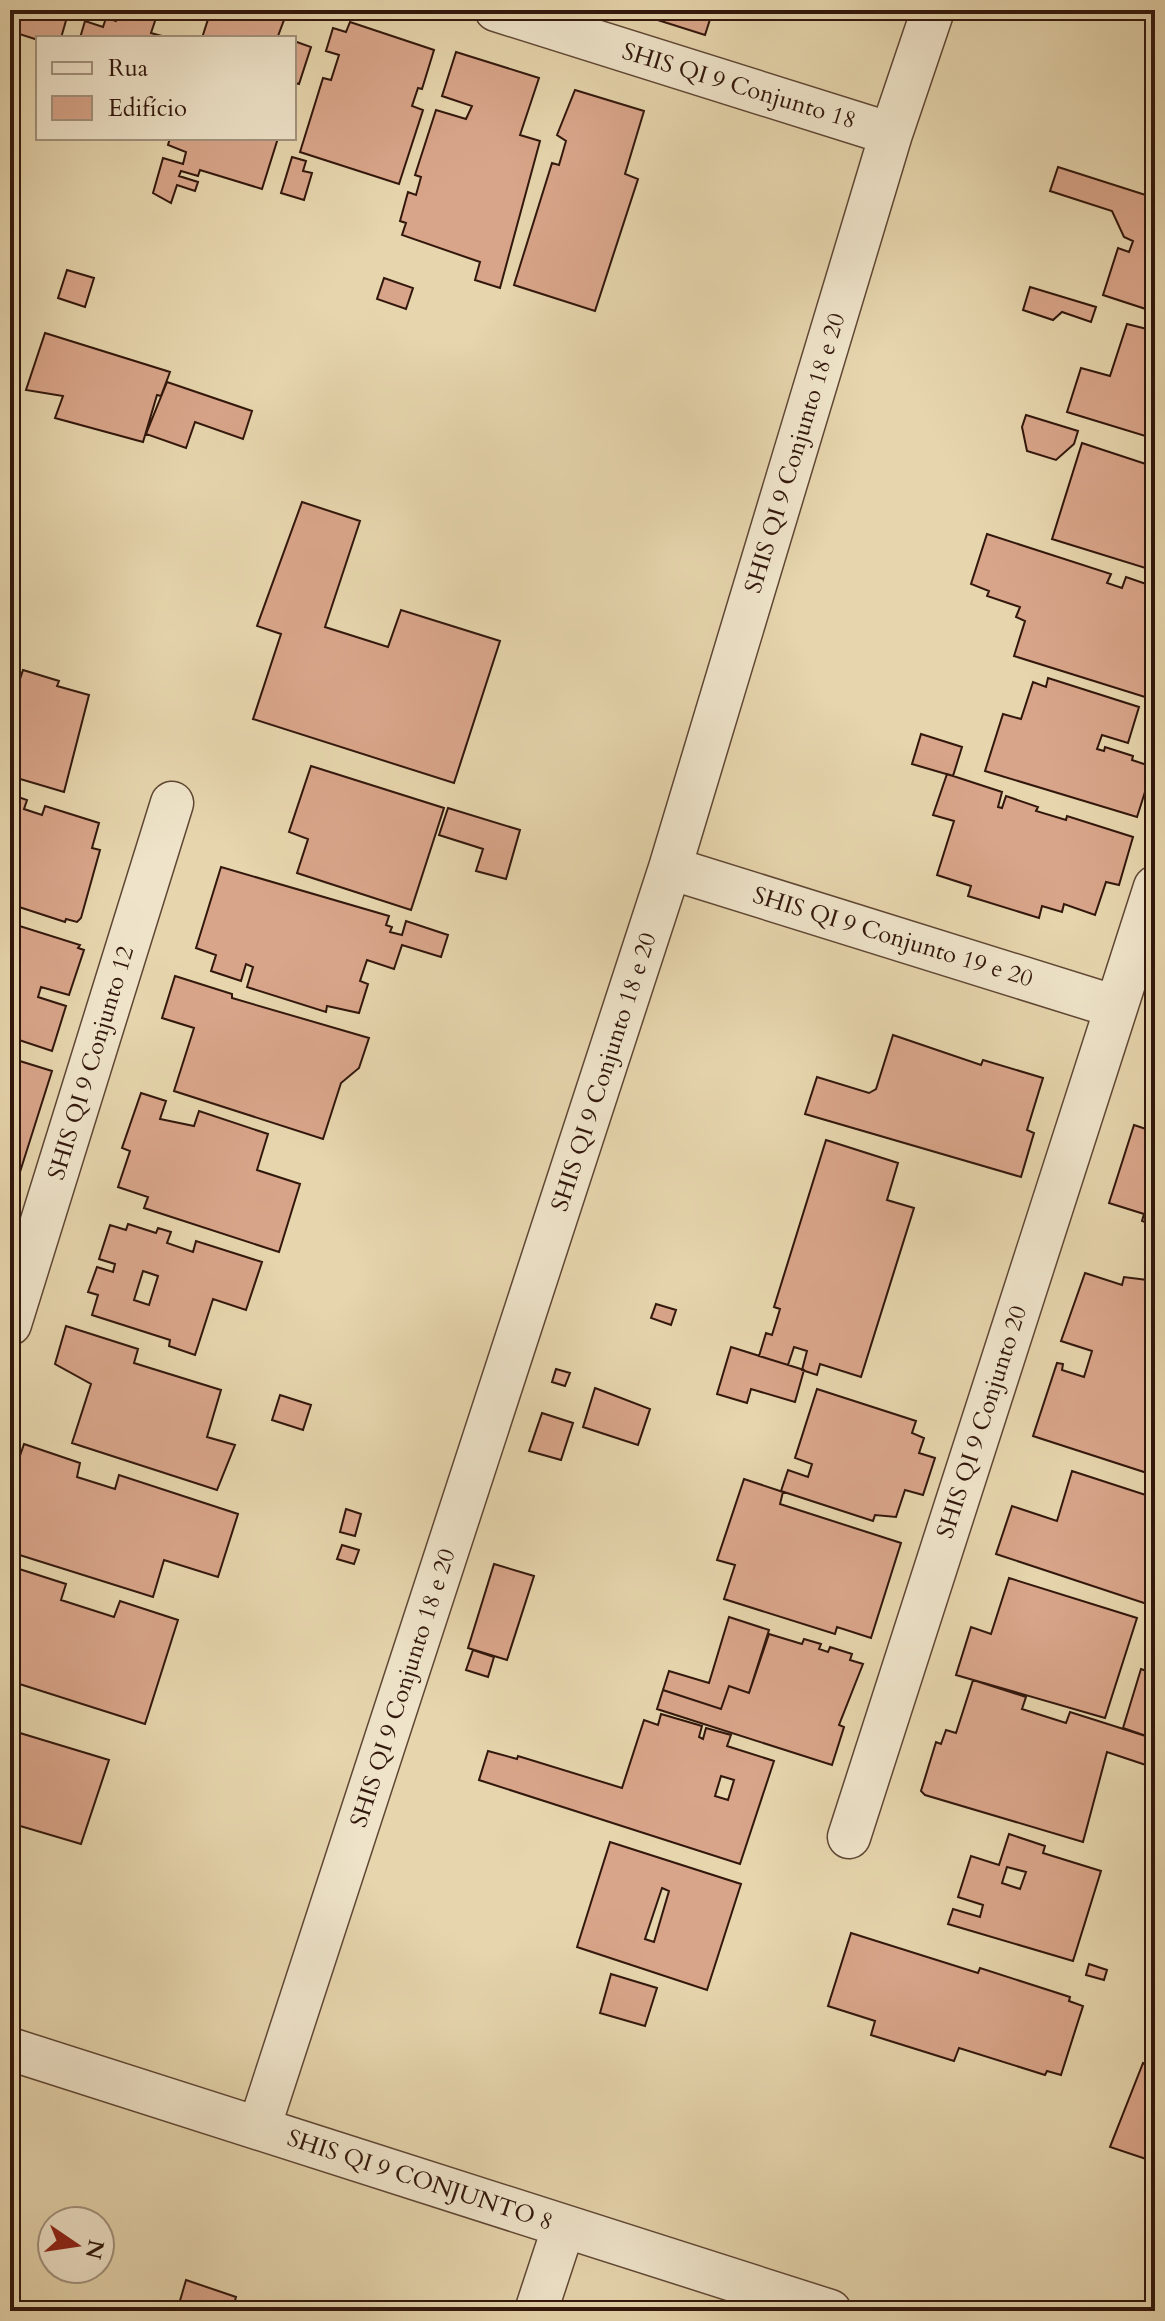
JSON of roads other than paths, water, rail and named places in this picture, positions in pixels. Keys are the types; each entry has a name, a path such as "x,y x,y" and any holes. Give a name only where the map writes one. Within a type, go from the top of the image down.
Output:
{"street":[{"name":"SHIS QI 9 Conjunto 18","path":"496,10 891,134"},
{"name":"SHIS QI 9 Conjunto 18 e 20","path":"259,2128 670,868 891,134 933,10"},
{"name":"SHIS QI 9 Conjunto 12","path":"10,1324 172,803"},
{"name":"SHIS QI 9 Conjunto 19 e 20","path":"670,868 1116,1007"},
{"name":"SHIS QI 9 Conjunto 20","path":"849,1837 1155,887"},
{"name":"SHIS QI 9 CONJUNTO 8","path":"10,2049 830,2311"},
{"path":"536,2311 564,2226"}]}
